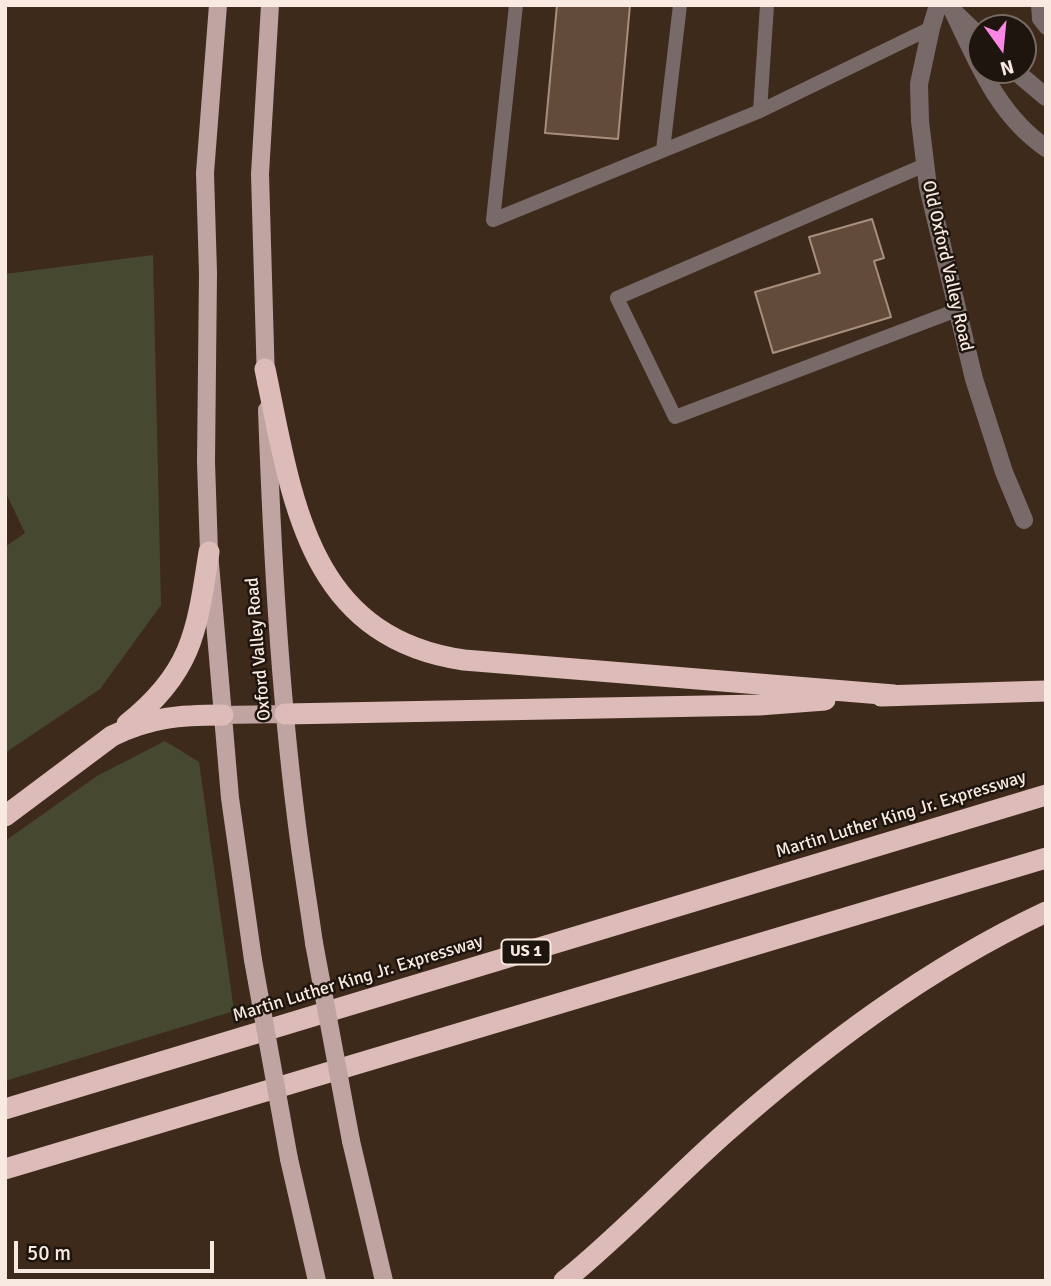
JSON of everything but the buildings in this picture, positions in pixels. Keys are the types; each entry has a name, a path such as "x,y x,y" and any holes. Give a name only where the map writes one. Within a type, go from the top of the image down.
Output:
{"highway":[{"path":"265,369 289,480 308,542 338,590 355,610 398,641 419,650 464,660 894,695"},
{"path":"5,816 112,736 159,696 177,673 199,616 209,552"},
{"path":"285,714 759,705 894,695 1046,691"},
{"path":"112,736 144,722 161,718 178,715 223,715"},
{"name":"Martin Luther King Jr. Expressway","path":"5,1110 1046,795"},
{"path":"5,1169 1046,858"},
{"path":"564,1281 723,1135 830,1046 924,979 981,945 1046,912"}],"main road":[{"path":"218,5 205,173 209,552 230,798 253,960 289,1159 317,1281"},
{"name":"Oxford Valley Road","path":"270,5 260,174 272,550 285,714 296,818 314,943 351,1141 384,1281"},
{"path":"223,715 285,714"}],"street":[{"name":"Old Oxford Valley Road","path":"948,7 931,28 919,84 925,165 974,379 1004,472 1024,520"},
{"path":"948,7 967,25"},
{"path":"948,7 986,83 1012,117 1046,148"},
{"path":"1031,84 1046,97"}],"lane":[{"path":"516,5 493,219 760,111 931,28"},
{"path":"663,150 680,5"},
{"path":"760,111 767,5"},
{"path":"1038,5 1039,19 1046,28"},
{"path":"925,165 617,298 675,417 957,310"}],"green space":[{"path":"153,255 161,605 100,689 5,753 5,547 25,533 5,491 5,274"},
{"path":"165,741 199,762 234,1011 5,1081 5,841 97,776"}]}
